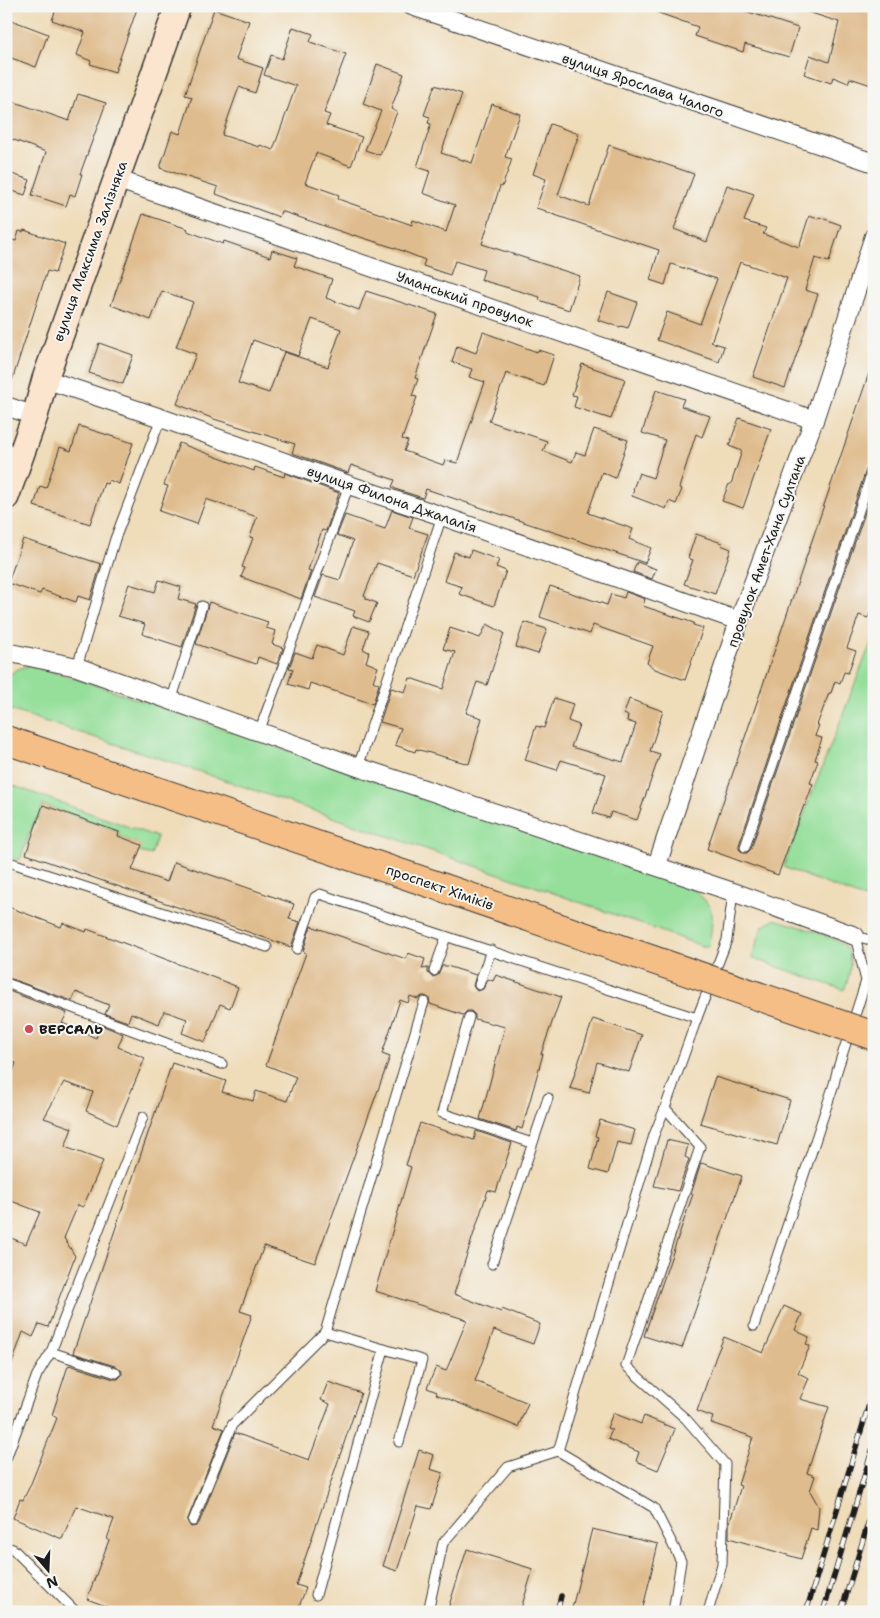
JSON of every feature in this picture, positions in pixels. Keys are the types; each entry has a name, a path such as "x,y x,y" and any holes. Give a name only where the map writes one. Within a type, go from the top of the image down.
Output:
{"main road":[{"name":"проспект Хіміків","path":"6,740 874,1036"}],"street":[{"name":"вулиця Максима Залізняка","path":"6,497 35,416 45,379 178,6"},
{"name":"вулиця Ярослава Чалого","path":"412,6 874,163"},
{"name":"Уманський провулок","path":"116,179 814,420"},
{"name":"провулок Амет-Хана Султана","path":"657,865 739,621 814,420 874,236"},
{"name":"вулиця Филона Джалалія","path":"45,379 739,621"},
{"path":"6,406 35,416"},
{"path":"6,652 77,668 358,766 657,865 855,936"}],"lane":[{"path":"77,668 115,540 161,418"},
{"path":"745,847 874,466"},
{"path":"259,732 349,485"},
{"path":"358,766 442,516"},
{"path":"171,701 202,606"},
{"path":"6,861 267,947"},
{"path":"558,1451 654,1135 727,940 733,892"},
{"path":"296,949 315,897 320,894 697,1018"},
{"path":"754,1326 866,981 855,936 874,941"},
{"path":"434,970 446,937"},
{"path":"479,985 491,950"},
{"path":"6,983 222,1064"},
{"path":"193,1522 232,1425 325,1332 424,1002"},
{"path":"469,1017 442,1113 532,1144"},
{"path":"492,1264 548,1098"},
{"path":"665,1108 700,1147 626,1366 686,1419 725,1464 722,1564 708,1612"},
{"path":"6,1459 37,1375 51,1352 143,1117"},
{"path":"325,1332 422,1360 398,1442"},
{"path":"316,1595 384,1349"},
{"path":"51,1352 116,1373"},
{"path":"428,1612 443,1543 508,1467 558,1451 654,1508 681,1561 674,1612"},
{"path":"6,1547 13,1549 76,1612"}],"green space":[{"path":"874,635 874,902 783,867"},
{"path":"30,665 99,686 694,890 711,909 712,921 709,946 702,946 537,887 180,765 10,710 6,698 6,685 9,676 15,670"},
{"path":"14,786 157,837 151,855 139,852 141,845 118,836 119,831 43,805 38,819 35,819 20,860 6,856 6,787"},
{"path":"775,919 821,934 844,946 850,961 848,980 844,990 752,958 762,927"}],"building":[{"path":"57,6 138,6 115,72 90,64 91,61 77,55 85,32 52,20"},
{"path":"646,6 740,6 739,9 798,28 789,57 745,44 743,52 695,36 698,27 645,8"},
{"path":"803,6 874,6 874,86 850,78 848,83 833,77 831,83 804,74 810,55 829,62 839,22 802,10"},
{"path":"214,9 249,21 236,59 263,68 255,93 239,87 222,135 273,150 296,86 264,75 271,55 282,59 293,27 313,34 310,42 346,54 324,113 330,115 326,125 362,137 351,166 316,153 305,183 339,195 338,199 412,225 413,220 446,232 455,205 423,193 430,171 417,167 431,124 428,123 430,117 424,115 435,85 462,94 441,153 472,163 492,104 520,114 505,157 512,159 502,187 500,186 482,244 580,276 569,310 539,300 540,297 481,280 484,270 455,261 450,275 423,266 425,260 395,248 281,211 279,217 216,194 218,187 160,168 172,131 180,134 192,97 185,95"},
{"path":"6,18 48,34 36,67 6,56"},
{"path":"377,64 404,74 391,109 397,112 380,155 365,150 381,111 363,104"},
{"path":"78,94 106,103 80,174 82,174 75,196 70,194 66,206 32,195 46,152 6,137 6,99 69,121"},
{"path":"550,124 579,134 558,195 589,206 609,145 694,174 674,229 707,242 727,185 754,194 744,221 766,228 763,234 799,247 809,216 818,219 819,217 841,225 829,262 815,258 805,290 818,294 785,388 753,377 787,278 740,262 711,342 724,346 719,362 657,340 667,312 700,324 717,279 671,264 665,285 650,280 659,250 536,208 546,179 533,174"},
{"path":"6,172 30,180 25,195 6,189"},
{"path":"143,214 188,229 187,231 223,244 224,241 270,257 272,250 297,258 294,266 332,279 326,298 359,310 366,291 437,314 415,378 418,379 412,396 417,397 402,439 408,441 404,451 443,465 445,460 457,463 485,382 469,377 472,369 452,362 457,346 476,353 483,332 537,352 538,350 554,355 544,386 506,373 489,421 547,441 543,451 572,462 576,452 585,455 594,429 628,440 615,478 602,472 588,513 633,529 629,539 651,548 645,563 426,489 423,498 398,490 392,487 395,480 351,465 348,473 292,453 295,444 214,419 177,404 196,354 176,347 193,302 162,291 151,320 111,305","holes":["312,319 341,329 328,367 284,352 269,393 238,383 253,340 298,356"]},
{"path":"24,230 65,244 55,273 47,271 10,387 6,387 6,238 16,241 19,231 23,232"},
{"path":"608,292 637,302 628,328 598,320"},
{"path":"99,343 133,355 123,384 89,373"},
{"path":"582,364 625,379 611,419 574,407 577,396 572,395"},
{"path":"870,370 874,371 874,460 868,464 739,845 739,849 743,853 747,853 751,849 874,486 874,601 868,618 859,615 847,648 856,651 848,673 844,672 840,683 835,681 817,725 819,725 815,736 822,738 815,760 818,761 810,783 813,784 778,875 707,849"},
{"path":"656,390 684,399 681,406 710,416 702,437 696,434 679,488 682,489 676,504 669,501 666,509 632,496 639,473 653,478 665,440 642,433"},
{"path":"739,418 771,429 743,508 722,501 729,484 731,484 742,451 729,446"},
{"path":"79,426 133,443 119,484 109,480 107,484 104,483 90,524 34,506 40,486 46,488 60,447 71,451"},
{"path":"179,443 254,471 255,467 284,477 285,473 339,493 326,531 322,530 308,570 311,571 301,599 241,577 245,568 242,567 253,538 250,537 257,517 206,499 197,524 159,511 168,486 164,485"},
{"path":"392,510 413,517 409,528 428,534 413,575 377,563 364,596 366,599 377,603 369,622 353,616 355,611 315,597 323,575 340,580 353,541 337,535 345,515 385,529"},
{"path":"696,534 722,543 721,545 731,549 715,594 684,584 693,560 688,558"},
{"path":"23,539 101,564 90,600 78,596 76,602 42,590 40,594 8,583"},
{"path":"471,550 499,560 496,567 506,571 494,606 459,594 462,587 444,581 454,552 469,557"},
{"path":"637,562 656,569 652,579 633,572"},
{"path":"159,580 181,587 178,599 196,604 182,647 142,634 145,624 118,616 129,584 155,592"},
{"path":"550,586 607,605 611,594 624,598 626,592 645,599 643,606 694,623 693,625 703,628 685,680 655,669 647,663 653,646 593,625 590,634 540,617"},
{"path":"209,602 268,622 266,628 276,631 272,644 283,648 277,664 258,657 256,664 196,644"},
{"path":"524,622 547,629 538,654 516,647"},
{"path":"487,624 504,633 487,685 477,682 466,713 482,718 469,764 416,749 415,752 395,745 401,728 380,722 391,688 405,692 410,678 443,689 455,652 443,649 450,628 480,638"},
{"path":"353,626 369,631 363,649 369,652 366,662 378,667 373,681 379,684 373,704 310,683 308,690 288,684 293,669 289,668 295,652 312,658 317,645 343,655"},
{"path":"554,698 573,704 568,721 579,725 571,747 623,762 636,724 627,721 628,716 624,714 629,699 663,711 650,751 660,754 637,820 611,812 609,818 593,813 606,774 561,760 557,770 525,760 536,726 544,728"},
{"path":"43,805 119,832 118,836 142,845 132,870 167,882 174,862 294,904 289,919 300,922 291,947 26,854"},
{"path":"6,906 61,927 63,923 86,932 87,929 238,987 230,1008 220,1004 205,1042 182,1033 187,1019 164,1011 159,1024 131,1013 128,1022 105,1014 109,1005 76,992 72,1001 6,977"},
{"path":"311,926 406,959 408,953 425,959 422,969 428,968 428,973 432,977 438,975 442,966 476,975 473,986 477,991 483,989 488,979 493,981 496,975 561,997 541,1054 543,1054 522,1129 517,1127 516,1131 480,1119 505,1027 475,1019 475,1015 471,1011 467,1011 463,1015 430,1004 429,998 425,996 418,999 410,996 408,1003 400,1000 382,1054 390,1057 315,1263 264,1246 240,1311 252,1315 213,1425 224,1429 187,1521 191,1527 199,1523 235,1433 309,1460 330,1404 321,1400 328,1382 361,1393 296,1585 306,1588 297,1612 122,1612 87,1599 109,1540 107,1539 114,1519 76,1506 62,1539 13,1518 20,1499 23,1500 30,1486 57,1418 52,1415 68,1366 114,1379 118,1379 122,1375 122,1371 118,1367 73,1353 172,1063 226,1081 222,1092 253,1101 256,1091 287,1101 296,1077 266,1065 306,953 303,951"},
{"path":"6,990 67,1013 62,1023 96,1038 101,1025 123,1034 118,1047 145,1058 117,1125 86,1111 93,1092 64,1082 44,1118 72,1128 65,1147 103,1161 83,1207 78,1205 64,1238 75,1256 48,1327 39,1324 33,1337 23,1332 9,1372 6,1371 6,1236 26,1244 40,1212 6,1199 6,1090 16,1063 6,1059"},
{"path":"593,1019 642,1035 629,1072 597,1062 589,1093 570,1088"},
{"path":"715,1077 790,1100 777,1145 700,1123"},
{"path":"600,1120 635,1130 631,1145 617,1142 608,1174 590,1169 598,1137 595,1136"},
{"path":"420,1123 474,1140 476,1131 512,1143 496,1192 488,1190 454,1294 501,1312 502,1309 540,1324 533,1344 494,1330 475,1381 528,1403 518,1427 436,1394 437,1392 427,1388 436,1367 446,1371 467,1320 375,1291 411,1167 406,1165"},
{"path":"667,1140 688,1145 685,1157 689,1159 678,1191 654,1186"},
{"path":"701,1163 742,1176 682,1348 644,1336 693,1194 691,1194"},
{"path":"784,1306 802,1314 795,1330 809,1337 806,1344 810,1346 798,1373 809,1378 800,1399 829,1407 807,1473 815,1476 810,1491 819,1507 817,1530 811,1528 801,1559 729,1538 729,1525 741,1486 738,1485 753,1437 711,1423 713,1417 697,1411 724,1337 763,1353"},
{"path":"613,1413 641,1424 644,1416 675,1429 658,1470 636,1461 639,1452 608,1439 612,1430 607,1428"},
{"path":"419,1450 434,1455 430,1469 443,1473 431,1509 418,1506 397,1571 383,1566"},
{"path":"592,1529 658,1544 642,1612 571,1612"},
{"path":"467,1549 533,1569 520,1612 447,1612"}],"railway":[{"path":"806,1612 874,1388"},
{"path":"823,1612 874,1444"},
{"path":"841,1612 874,1504"},
{"path":"557,1612 561,1596"}],"place":[{"name":"ВЕРСАЛЬ","path":"29,1029"}]}
